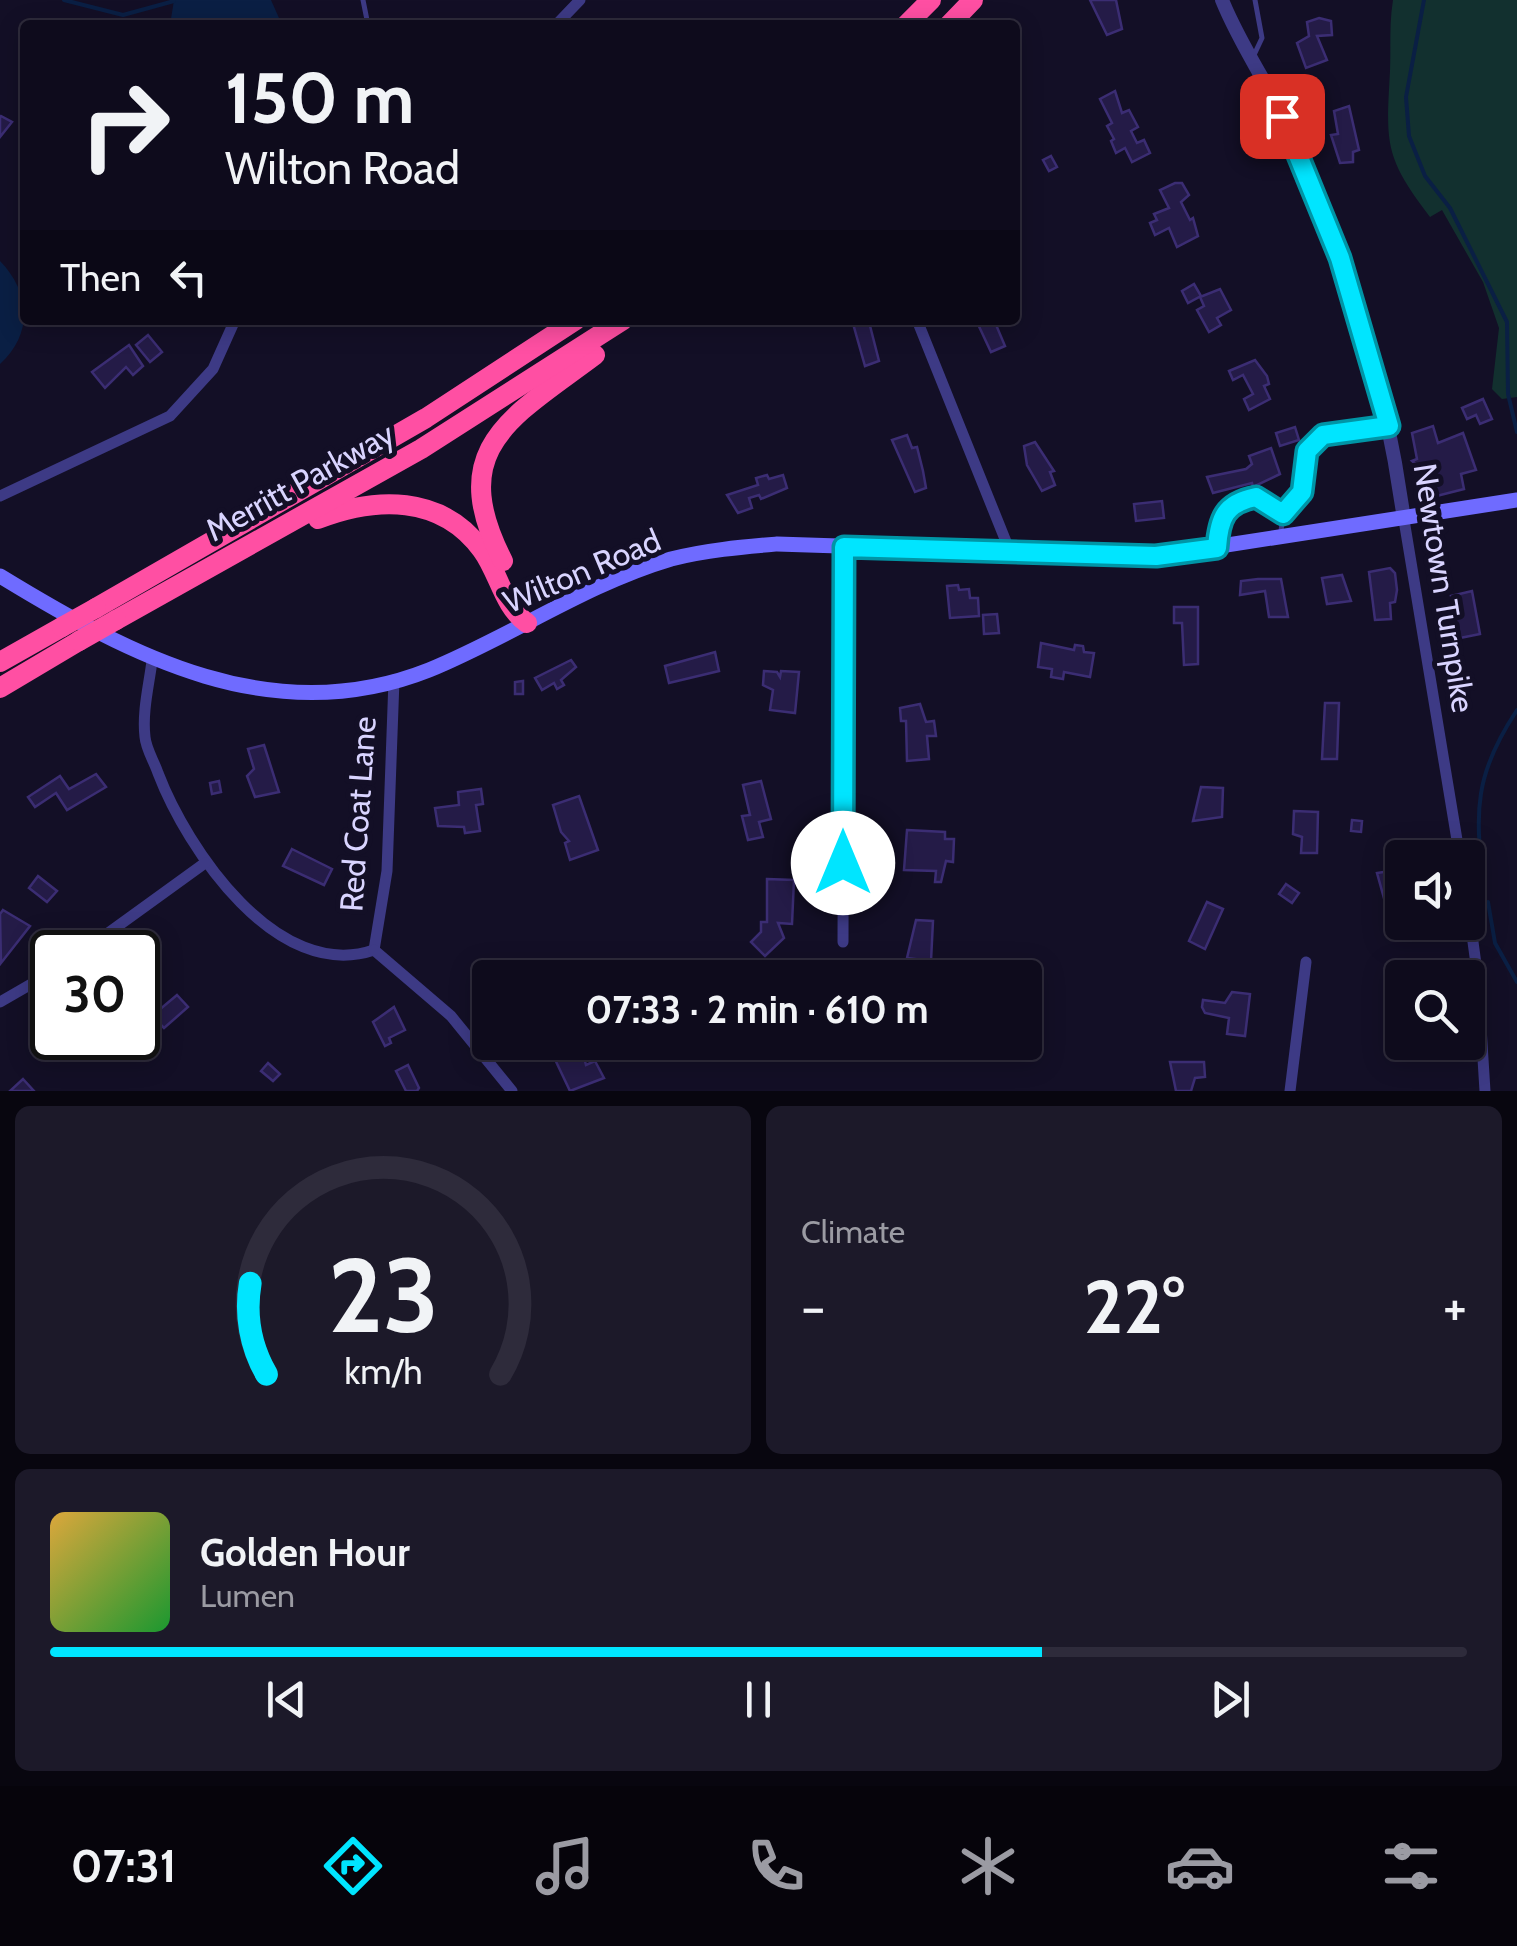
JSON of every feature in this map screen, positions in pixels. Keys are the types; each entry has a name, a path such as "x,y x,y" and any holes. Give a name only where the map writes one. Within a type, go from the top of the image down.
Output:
{"highway":[{"path":"911,20 931,0"},
{"path":"953,20 973,0"},
{"name":"Merritt Parkway","path":"0,662 426,418 568,325"},
{"name":"Merritt Parkway","path":"0,688 494,406 616,325"},
{"path":"527,623 522,600 481,512 480,480 485,458 508,424 526,407 634,325"},
{"path":"200,572 341,510 373,501 406,504 463,531 482,550 511,605 527,623"}],"main road":[{"name":"Wilton Road","path":"0,576 152,661 203,679 270,690 338,692 428,670 670,560 777,544 1156,556 1517,500"}],"street":[{"path":"561,20 580,0"},
{"name":"Newtown Turnpike","path":"1222,0 1290,129 1327,222 1389,426 1457,840"},
{"path":"0,496 170,416 213,369 233,325"},
{"path":"919,325 1011,554"},
{"path":"843,942 844,547"},
{"path":"152,661 145,740 182,827 205,863 234,896 289,938 341,958 374,950 451,1016 512,1091"},
{"name":"Red Coat Lane","path":"374,950 387,872 394,680"},
{"path":"112,930 205,863"},
{"path":"1473,940 1485,1091"},
{"path":"1290,1091 1306,962"},
{"path":"0,1002 30,985"}],"lane":[{"path":"1252,58 1262,38 1255,0"},
{"path":"1280,539 1283,514 1302,492 1307,451 1323,435 1389,426"},
{"path":"1217,548 1223,514 1236,501 1256,497 1283,514"}],"green space":[{"path":"1393,0 1517,0 1517,397 1502,399 1492,389 1499,328 1483,282 1442,210 1430,217 1404,179 1391,149 1388,116"}],"water":[{"path":"174,0 271,0 279,18 278,20 171,20"},
{"path":"0,261 18,286 20,325 23,325 11,352 0,364"}],"building":[{"path":"1090,0 1116,0 1122,29 1107,35"},
{"path":"1319,18 1331,21 1332,35 1317,36 1327,60 1306,68 1297,43 1309,36 1307,22"},
{"path":"1115,91 1122,113 1129,110 1138,127 1131,131 1137,143 1144,140 1150,153 1132,162 1125,148 1116,153 1107,126 1112,123 1100,99"},
{"path":"1349,106 1359,150 1353,152 1353,162 1340,163 1331,135 1338,134 1334,111"},
{"path":"0,117 12,122 0,137"},
{"path":"1051,156 1057,167 1049,171 1043,160"},
{"path":"1182,183 1189,195 1181,202 1190,220 1193,218 1198,236 1177,247 1169,228 1155,235 1150,223 1157,220 1154,214 1169,208 1160,190"},
{"path":"1194,284 1201,296 1188,303 1182,291"},
{"path":"1220,289 1231,310 1217,318 1221,325 1209,332 1197,310 1204,306 1200,297"},
{"path":"853,325 870,325 879,361 865,366"},
{"path":"978,325 996,325 1005,346 991,352"},
{"path":"148,335 162,352 150,362 136,345"},
{"path":"129,345 143,366 133,375 126,367 105,388 92,372"},
{"path":"1255,360 1267,376 1269,384 1264,386 1270,399 1249,410 1244,399 1253,394 1243,375 1233,380 1229,371"},
{"path":"1483,399 1492,419 1480,424 1476,415 1467,419 1462,408"},
{"path":"1433,426 1438,443 1463,433 1476,470 1461,474 1464,489 1425,499 1418,466 1412,461 1417,459 1412,433"},
{"path":"1295,427 1299,440 1280,446 1276,433"},
{"path":"907,435 912,448 917,447 926,488 915,492 892,440"},
{"path":"1035,442 1054,471 1050,472 1055,485 1042,491 1027,465 1024,446"},
{"path":"1271,448 1280,474 1253,487 1252,483 1213,493 1207,477 1246,469 1252,464 1249,456"},
{"path":"767,475 769,479 783,475 787,488 761,499 759,495 749,498 752,508 738,513 727,495 758,485 756,478"},
{"path":"1162,501 1164,518 1136,521 1134,504"},
{"path":"1390,568 1395,573 1397,590 1395,602 1390,603 1391,619 1375,620 1369,572"},
{"path":"1342,575 1351,601 1327,604 1322,578"},
{"path":"1281,579 1288,617 1269,617 1265,591 1240,595 1241,581"},
{"path":"958,585 959,590 969,589 970,598 978,598 979,616 950,618 947,586"},
{"path":"1472,591 1480,634 1460,638 1451,596"},
{"path":"1174,607 1198,607 1198,664 1184,665 1182,623 1174,623"},
{"path":"997,614 999,633 984,634 983,615"},
{"path":"1041,643 1074,650 1075,645 1083,646 1084,652 1094,653 1090,677 1064,672 1063,679 1051,677 1052,669 1038,667"},
{"path":"715,652 719,671 669,683 665,666"},
{"path":"571,660 576,667 561,680 564,685 557,689 554,683 542,690 535,678"},
{"path":"764,671 777,672 780,677 781,671 799,672 795,713 770,710 773,690 763,685"},
{"path":"523,681 523,694 515,694 515,682"},
{"path":"1325,703 1339,703 1337,759 1322,759"},
{"path":"920,704 926,722 934,721 936,736 927,736 929,759 907,761 906,721 901,721 900,708"},
{"path":"264,745 279,792 255,797 247,776 254,769 248,749"},
{"path":"96,774 106,787 67,810 56,793 35,807 28,797 60,776 69,789"},
{"path":"219,781 221,792 212,794 210,783"},
{"path":"761,781 771,819 759,822 763,837 748,840 742,816 750,815 743,785"},
{"path":"1201,787 1223,788 1222,817 1193,821"},
{"path":"481,789 483,804 476,805 480,831 465,833 464,827 438,826 435,808 459,805 458,792"},
{"path":"579,796 598,850 570,860 565,843 569,841 561,832 553,805"},
{"path":"1294,811 1318,812 1317,853 1301,853 1302,837 1293,834"},
{"path":"1352,820 1362,821 1361,832 1351,831"},
{"path":"907,830 945,832 945,839 954,839 953,862 946,861 941,882 935,882 936,871 904,870"},
{"path":"292,849 332,869 324,885 283,866"},
{"path":"1385,872 1385,902 1377,873"},
{"path":"38,876 57,891 47,902 29,888"},
{"path":"767,879 794,880 792,924 778,923 784,938 765,956 751,942 761,932 761,922 767,922"},
{"path":"1286,884 1299,893 1292,903 1279,894"},
{"path":"1207,902 1223,909 1205,949 1189,941"},
{"path":"3,910 30,926 1,963 0,914"},
{"path":"916,920 933,921 931,960 907,958"},
{"path":"1232,992 1250,994 1245,1036 1227,1034 1229,1018 1205,1013 1202,1007 1203,1000 1225,1003"},
{"path":"177,995 188,1007 164,1028 160,1024 160,1009"},
{"path":"394,1007 405,1030 389,1038 391,1043 385,1046 373,1022"},
{"path":"555,1060 585,1060 586,1065 595,1061 604,1078 570,1091"},
{"path":"1170,1062 1204,1062 1205,1077 1195,1078 1191,1091 1176,1091"},
{"path":"268,1063 280,1074 273,1081 261,1071"},
{"path":"408,1065 417,1091 406,1091 396,1071"},
{"path":"23,1079 34,1091 10,1091"}],"waterway":[{"path":"64,0 123,15 174,1"},
{"path":"1424,0 1406,97 1409,136 1425,176 1450,208 1507,322 1508,394 1517,432"},
{"path":"1480,840 1485,774 1517,710"},
{"path":"1488,902 1495,943 1517,982"}],"route":[{"path":"843,863 844,547 1156,556 1217,548 1223,514 1236,501 1256,497 1283,514 1302,492 1307,451 1323,435 1389,426 1340,258 1308,170 1282,116"}]}
